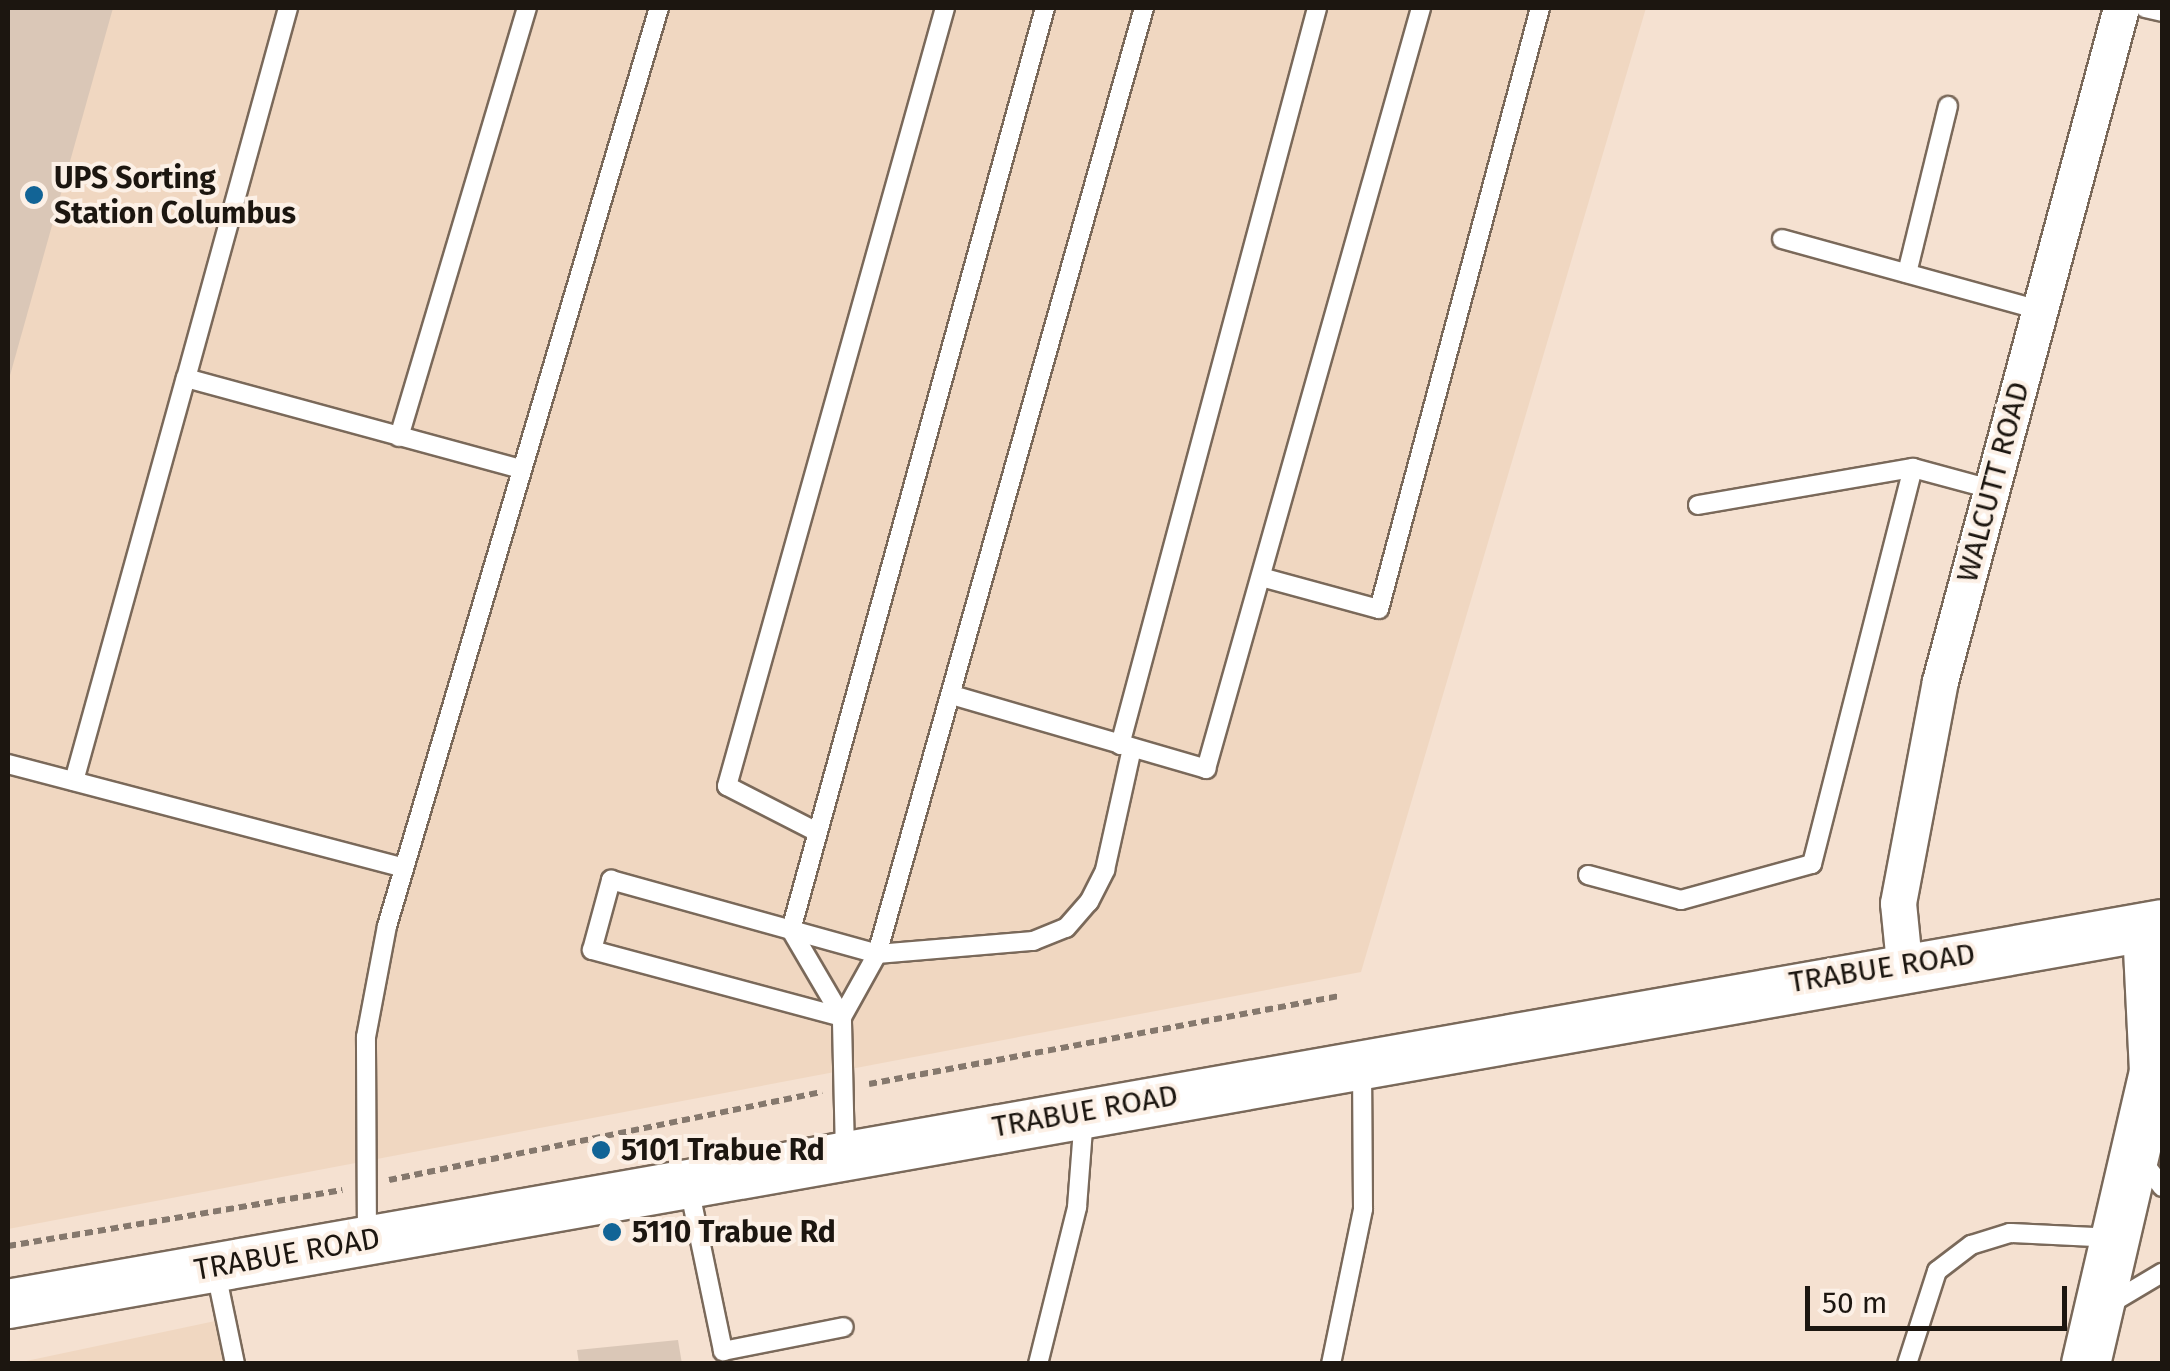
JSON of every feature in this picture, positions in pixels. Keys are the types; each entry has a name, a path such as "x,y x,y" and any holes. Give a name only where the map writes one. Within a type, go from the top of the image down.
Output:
{"main road":[{"name":"TRABUE ROAD","path":"8,1304 1904,963 2155,925"},
{"path":"2095,1362 2099,1310 2116,1238 2149,1169 2158,1024 2155,925"}],"street":[{"name":"WALCUTT ROAD","path":"1904,963 1898,903 1940,681 2121,8"}],"lane":[{"path":"74,781 288,8"},
{"path":"399,436 527,8"},
{"path":"367,1240 366,1036 402,867 660,8"},
{"path":"818,832 727,786 945,8"},
{"path":"845,1154 848,1088 842,1017 791,930 1045,8"},
{"path":"842,1017 877,954 1144,8"},
{"path":"842,1017 592,950 611,880 877,954 1001,946 1066,928 1105,870 1126,746 1317,8"},
{"path":"952,695 1206,769 1421,8"},
{"path":"1260,577 1379,609 1540,8"},
{"path":"2145,8 2162,12"},
{"path":"1906,273 1948,106"},
{"path":"1782,239 2040,310"},
{"path":"186,378 521,469"},
{"path":"1698,504 1913,468 1991,489"},
{"path":"1588,875 1681,900 1812,864 1913,468"},
{"path":"8,764 402,867"},
{"path":"1331,1364 1363,1209 1361,1061"},
{"path":"1038,1364 1076,1207 1084,1112"},
{"path":"688,1183 725,1357 844,1328"},
{"path":"1907,1364 1938,1271 1971,1244 2010,1233 2116,1238"},
{"path":"215,1267 235,1364"},
{"path":"2099,1310 2162,1273"}],"path":[{"path":"8,1246 367,1184 848,1088 1340,996"}],"shaded area":[{"path":"8,8 1646,8 1361,972 8,1229"},
{"path":"220,1320 228,1364 12,1364"}],"building":[{"name":"UPS Sorting Station Columbus","path":"8,8 113,8 9,379 8,379"},
{"path":"678,1340 682,1364 579,1364 577,1350"}],"place":[{"name":"UPS Sorting Station Columbus","path":"34,195"},
{"name":"5101 Trabue Rd","path":"601,1150"},
{"name":"5110 Trabue Rd","path":"612,1232"}]}
